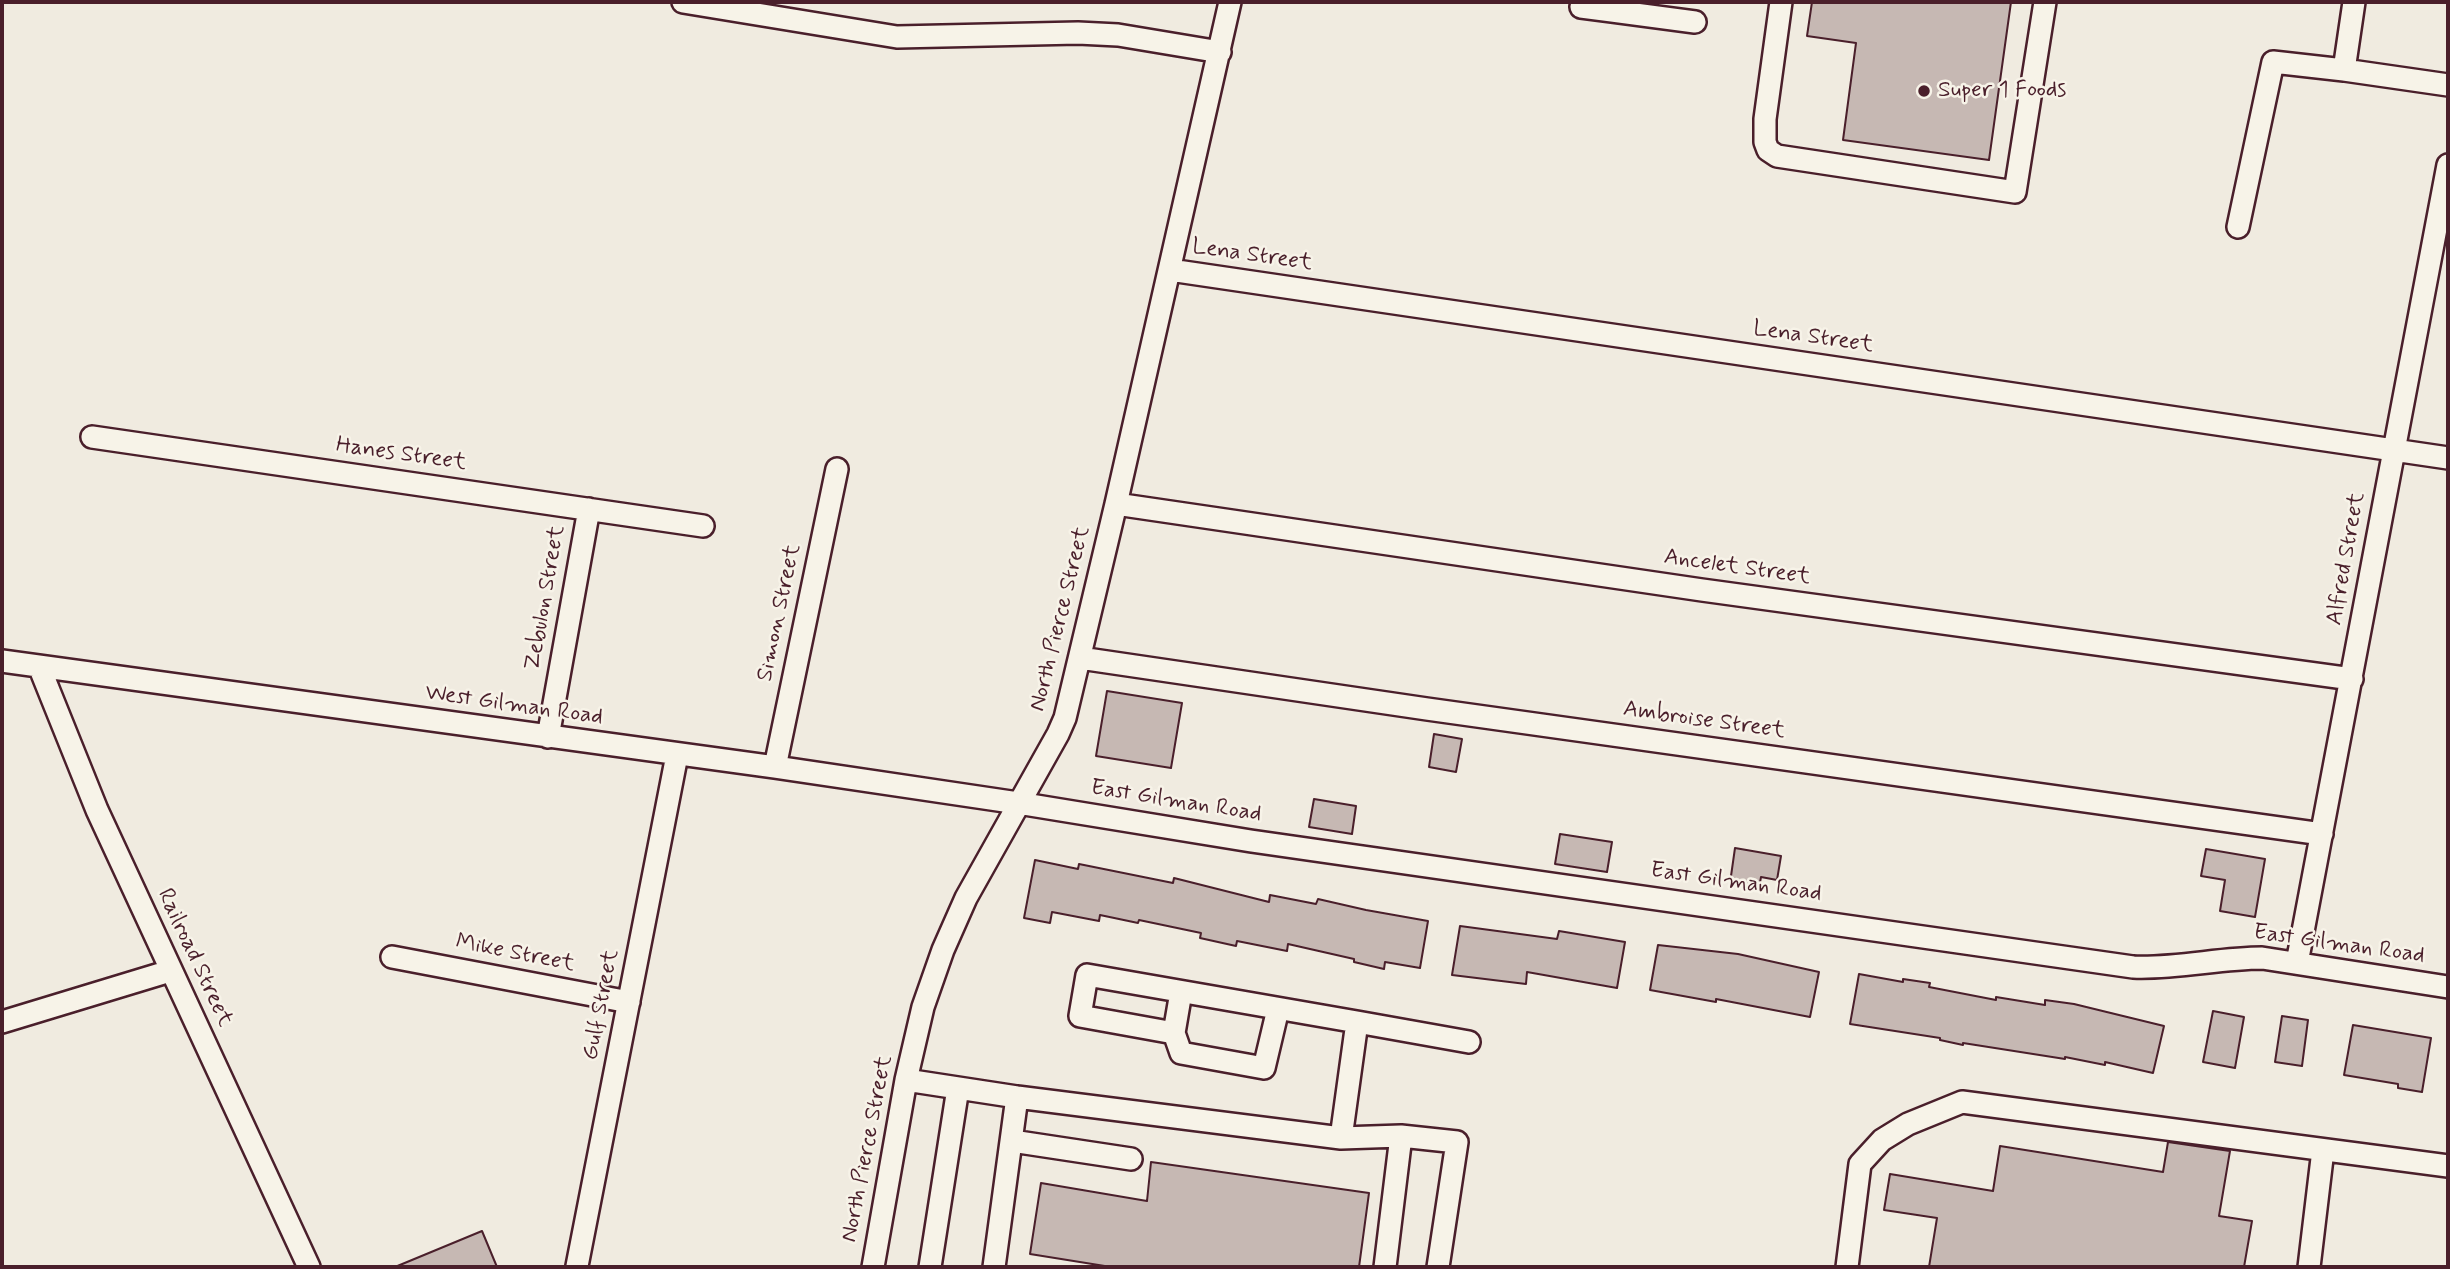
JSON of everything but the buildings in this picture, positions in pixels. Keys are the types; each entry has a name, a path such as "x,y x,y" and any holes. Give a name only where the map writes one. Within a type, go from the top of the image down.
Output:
{"street":[{"path":"683,2 897,37 1091,33 1220,52"},
{"name":"North Pierce Street","path":"873,1267 906,1080 923,1007 965,898 1065,718 1230,2"},
{"path":"1781,2 1765,119 1765,142 1768,150 1777,156 2015,192 2045,2"},
{"path":"2344,70 2354,2"},
{"path":"1581,7 1613,6 1695,22"},
{"path":"2238,227 2273,62 2448,85"},
{"name":"Alfred Street","path":"2297,963 2448,165"},
{"name":"Lena Street","path":"1170,270 2448,458"},
{"name":"Hanes Street","path":"92,437 703,526"},
{"name":"Simon Street","path":"775,767 837,469"},
{"name":"Ancelet Street","path":"1116,504 1689,589 2352,679"},
{"name":"Zebulon Street","path":"548,737 589,509"},
{"name":"Ambroise Street","path":"1080,658 2322,834"},
{"name":"West Gilman Road","path":"2,661 1018,803"},
{"name":"Railroad Street","path":"39,666 97,810 309,1267"},
{"name":"Gulf Street","path":"577,1266 677,755"},
{"name":"East Gilman Road","path":"1018,803 1251,841 2133,967 2170,968 2239,958 2297,963 2448,987"},
{"name":"Mike Street","path":"392,957 629,1002"},
{"path":"2,1022 170,971"},
{"path":"1174,1033 1080,1016 1087,975 1469,1042"},
{"path":"1181,992 1174,1033 1181,1053 1264,1068 1278,1009"},
{"path":"1341,1138 1357,1022"},
{"path":"906,1080 1017,1097 1341,1138 1401,1136 1457,1142 1438,1267"},
{"path":"930,1267 958,1088"},
{"path":"995,1267 1017,1097"},
{"path":"1847,1267 1860,1164 1882,1140 1908,1124 1962,1102 2448,1166"},
{"path":"1385,1267 1401,1136"},
{"path":"1012,1141 1131,1159"},
{"path":"2309,1267 2323,1150"}],"place":[{"name":"Super 1 Foods","path":"1924,91"}]}
